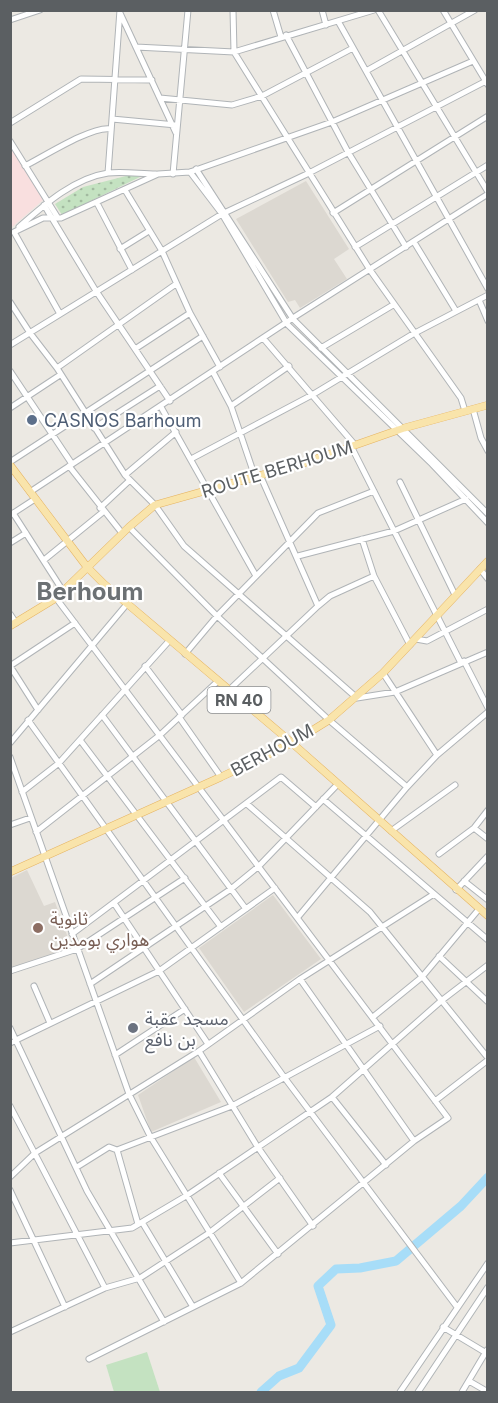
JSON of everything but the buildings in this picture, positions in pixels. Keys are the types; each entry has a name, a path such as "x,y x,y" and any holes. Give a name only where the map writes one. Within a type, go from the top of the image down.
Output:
{"main road":[{"name":"ROUTE BERHOUM","path":"13,625 56,598 122,533 155,506 258,476 404,428 488,405"},
{"name":"RN 40","path":"10,463 87,567 169,641 292,743 336,786 488,916"},
{"name":"BERHOUM","path":"10,872 221,777 292,743 329,720 383,673 488,561"}],"street":[{"path":"10,20 40,10"},
{"path":"175,125 180,101 188,10"},
{"path":"233,10 234,52 307,174 393,305 461,398 465,411"},
{"path":"273,10 284,36 348,152 406,247"},
{"path":"321,10 326,25"},
{"path":"136,47 234,52 374,10"},
{"path":"30,492 488,193 378,10"},
{"path":"10,345 224,213 307,174 487,82 443,10"},
{"path":"366,71 475,10"},
{"path":"119,11 175,125 177,134 173,174"},
{"path":"108,173 119,11"},
{"path":"338,21 488,289"},
{"path":"160,98 232,105 262,96 353,48"},
{"path":"12,232 46,204 72,188 108,173 190,172 332,122 473,61"},
{"path":"10,123 81,79 152,80"},
{"path":"333,213 372,191 455,135 488,117"},
{"path":"112,119 175,125"},
{"path":"25,166 87,135 106,128 111,129"},
{"path":"10,141 96,291 170,401"},
{"path":"355,247 488,165"},
{"path":"196,169 293,319 395,431 488,514"},
{"path":"190,172 224,213 287,324 404,428 488,523"},
{"path":"12,232 43,218 55,218 97,203 158,174"},
{"path":"125,190 162,251 190,313 220,367"},
{"path":"97,203 132,270"},
{"path":"120,249 149,231"},
{"path":"12,232 60,314"},
{"path":"414,242 456,311"},
{"path":"57,368 176,284"},
{"path":"191,459 312,395 413,334 488,295"},
{"path":"479,300 488,321"},
{"path":"10,302 57,368 125,475 155,506 184,546 357,698 395,692 488,652"},
{"path":"321,348 393,305"},
{"path":"135,349 190,313"},
{"path":"10,463 203,336"},
{"path":"263,338 289,366 353,445 437,616 488,710 437,755 407,787 298,917"},
{"path":"231,406 289,366"},
{"path":"10,371 101,510 122,533"},
{"path":"213,372 231,406 258,476 298,556 318,606"},
{"path":"10,408 60,375"},
{"path":"94,428 160,386"},
{"path":"161,407 256,576"},
{"path":"473,409 481,438 488,451"},
{"path":"125,475 176,432"},
{"path":"44,560 68,543 130,480"},
{"path":"400,482 455,595"},
{"path":"185,654 238,593 318,513 374,491"},
{"path":"298,556 394,531 468,498"},
{"path":"36,499 12,514 63,591"},
{"path":"129,527 217,616 329,720 407,787"},
{"path":"10,543 26,533"},
{"path":"362,539 374,576 410,645"},
{"path":"480,569 488,579"},
{"path":"228,691 261,657 330,596 374,576"},
{"path":"56,598 448,1118 414,1141 241,1283 89,1359"},
{"path":"10,742 127,604"},
{"path":"416,639 427,640 488,609"},
{"path":"10,614 13,625"},
{"path":"38,710 10,666 75,623"},
{"path":"22,792 59,763 124,688 169,641"},
{"path":"145,666 221,777"},
{"path":"383,673 437,755"},
{"path":"36,832 160,735 217,682"},
{"path":"102,715 246,909"},
{"path":"28,720 81,797 284,1077 457,1307"},
{"path":"80,740 221,927"},
{"path":"10,757 14,778 22,792 129,1094 150,1136 241,1283"},
{"path":"72,934 281,777 315,807"},
{"path":"391,831 455,785"},
{"path":"90,984 231,889 259,866 336,786"},
{"path":"323,799 488,940"},
{"path":"247,804 370,912 488,1059 435,1101"},
{"path":"440,854 474,828 488,810"},
{"path":"10,825 30,818"},
{"path":"474,828 488,838"},
{"path":"456,890 488,856"},
{"path":"10,971 77,949 156,899 184,878"},
{"path":"464,881 488,900"},
{"path":"13,1041 159,971 275,888"},
{"path":"10,1176 35,1153 62,1135 199,1051 300,979 434,894"},
{"path":"114,903 208,1044"},
{"path":"373,1017 422,977 478,909"},
{"path":"439,956 488,1002"},
{"path":"10,1243 132,1228 186,1196 332,1097 441,1001 488,965"},
{"path":"300,979 414,1141"},
{"path":"34,986 50,1023"},
{"path":"115,1055 185,1010"},
{"path":"76,1167 109,1147 117,1150 232,1106 380,1026"},
{"path":"10,1028 13,1041 76,1167 164,1322"},
{"path":"199,1051 257,1146 313,1226"},
{"path":"332,1097 386,1165"},
{"path":"10,1106 105,1288"},
{"path":"117,1150 140,1223 193,1307"},
{"path":"219,1173 278,1254"},
{"path":"10,1332 105,1288 140,1278 208,1233 280,1178"},
{"path":"10,1190 65,1307"},
{"path":"400,1392 488,1263"},
{"path":"418,1392 488,1287"},
{"path":"443,1327 487,1352 462,1392"},
{"path":"469,1381 488,1392"}],"shaded area":[{"path":"10,146 43,200 11,228 10,228"},
{"path":"306,181 349,249 334,259 347,279 300,308 295,300 288,302 236,219"},
{"name":"ثانوية هواري بومدين","path":"27,870 44,906 55,902 72,949 11,968 11,878"},
{"path":"273,895 321,959 244,1012 199,948"},
{"path":"194,1057 221,1102 151,1132 138,1095"}],"green space":[{"path":"126,176 142,176 62,215 55,204 83,187"},
{"path":"147,1352 160,1392 114,1392 106,1365"}],"waterway":[{"path":"261,1392 279,1376 299,1368 331,1325 318,1286 336,1269 360,1268 396,1261 461,1206 488,1177"}],"place":[{"name":"CASNOS Barhoum","path":"32,420"},
{"name":"ثانوية هواري بومدين","path":"38,928"},
{"name":"مسجد عقبة بن نافع","path":"133,1028"}],"district":[{"name":"Berhoum","path":"90,591"}]}
